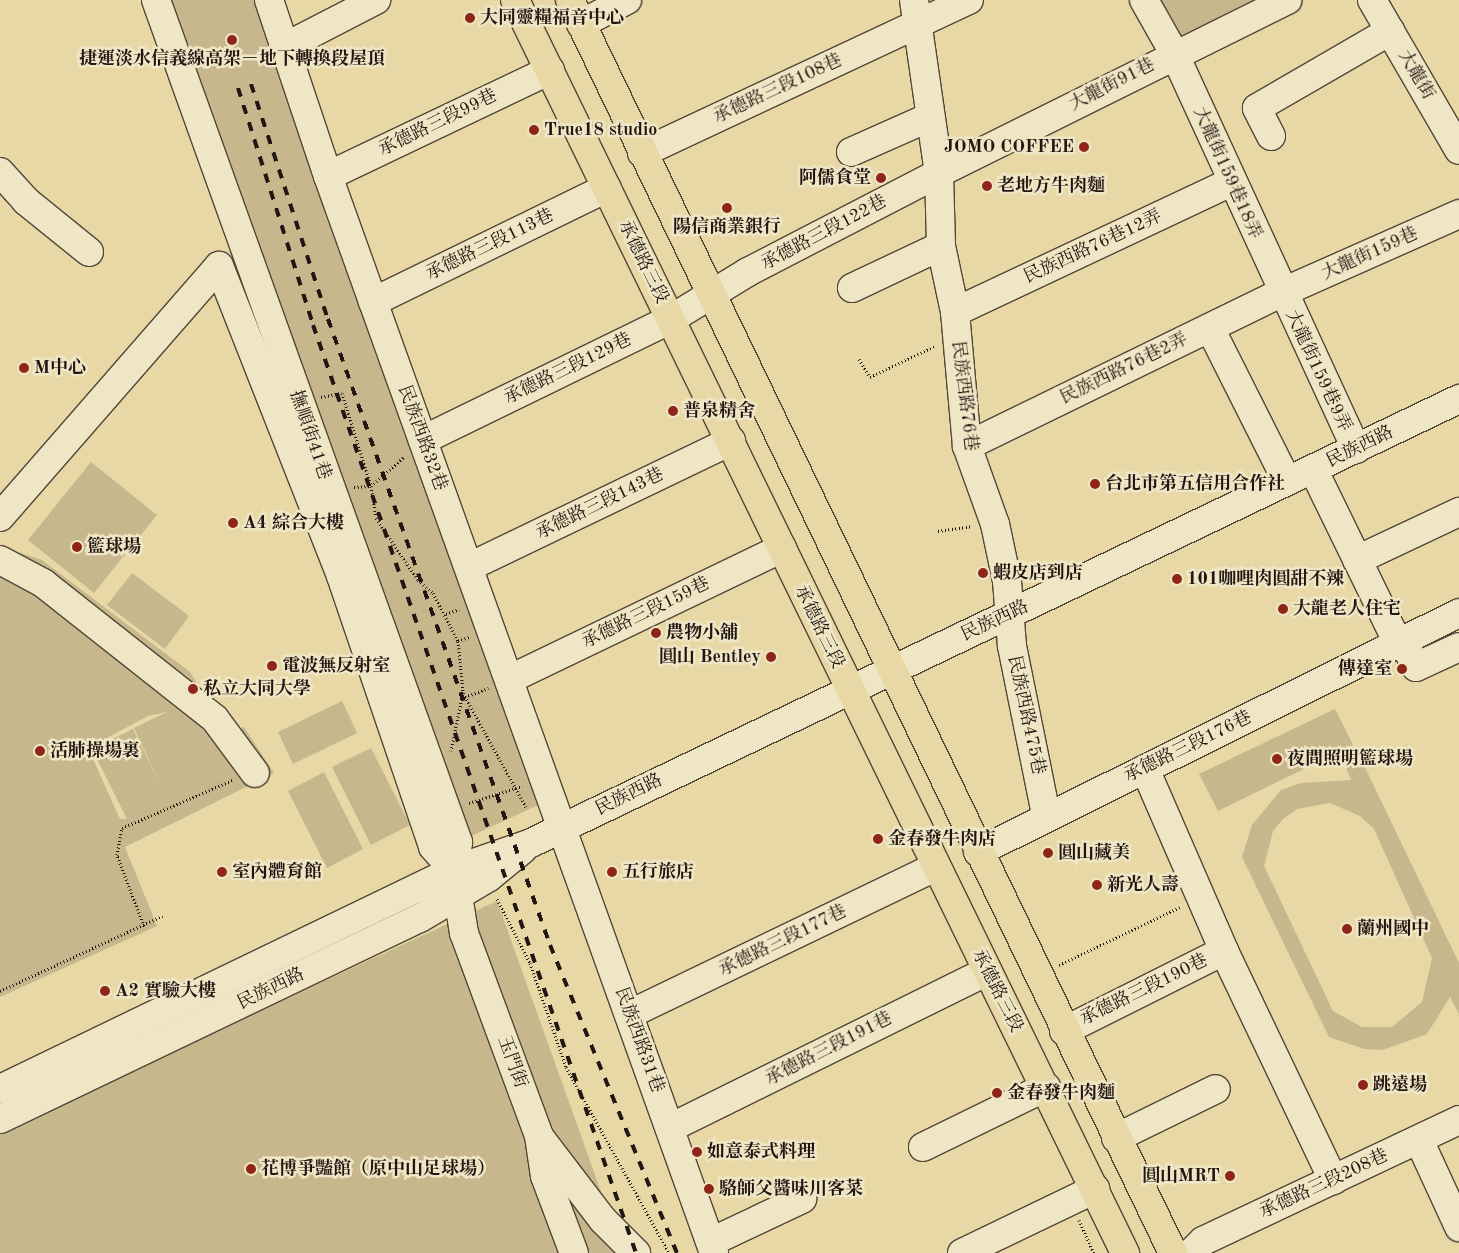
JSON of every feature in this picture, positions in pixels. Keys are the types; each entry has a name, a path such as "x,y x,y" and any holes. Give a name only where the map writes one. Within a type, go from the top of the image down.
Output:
{"main road":[{"name":"承德路三段","path":"515,0 935,867 1046,1087 1125,1253"},
{"path":"570,0 1037,975 1173,1253"}],"street":[{"name":"撫順街41巷","path":"156,0 458,842 454,870"},
{"name":"民族西路32巷","path":"269,0 283,48 374,302 416,446 469,567 502,682 562,827"},
{"path":"283,48 376,0"},
{"path":"581,24 628,0"},
{"name":"承德路三段108巷","path":"642,152 914,13 968,0"},
{"name":"大龍街159巷18弄","path":"1144,0 1174,53 1281,293"},
{"name":"大龍街91巷","path":"939,173 1174,53 1287,0"},
{"name":"大龍街","path":"1372,0 1458,144"},
{"name":"民族西路76巷","path":"914,13 939,173 941,246 956,324 967,446 995,524 1010,614"},
{"path":"1271,136 1257,108 1390,31"},
{"name":"承德路三段99巷","path":"328,176 550,70"},
{"path":"850,152 930,117"},
{"path":"0,172 26,201 89,252"},
{"name":"承德路三段122巷","path":"710,293 939,173"},
{"name":"民族西路76巷12弄","path":"956,324 1231,182"},
{"name":"承德路三段113巷","path":"374,302 607,188"},
{"name":"大龍街159巷","path":"1281,293 1459,214"},
{"path":"852,288 941,246"},
{"path":"0,517 219,266 341,576 433,847 454,870"},
{"name":"承德路三段129巷","path":"416,446 671,319 710,293"},
{"name":"民族西路76巷2弄","path":"967,446 1281,293"},
{"name":"大龍街159巷9弄","path":"1281,293 1356,449"},
{"path":"1210,328 1288,482"},
{"name":"民族西路","path":"0,1090 454,870 531,843 848,688 1010,614 1459,399"},
{"name":"承德路三段143巷","path":"469,567 730,441"},
{"path":"1313,469 1357,560 1400,642 1416,667 1459,647"},
{"path":"1357,560 1459,512"},
{"name":"承德路三段159巷","path":"502,682 782,548"},
{"path":"0,560 43,583 215,719 255,773"},
{"name":"承德路三段176巷","path":"978,852 1046,815 1145,769 1459,613"},
{"name":"民族西路475巷","path":"1010,614 1046,815"},
{"path":"1145,769 1224,951 1333,1180"},
{"name":"民族西路31巷","path":"562,827 713,1247"},
{"name":"民族西路","path":"0,1119 456,898 531,843"},
{"name":"承德路三段177巷","path":"630,1014 935,867"},
{"name":"玉門街","path":"454,870 456,898 464,933 539,1136 545,1176 574,1253"},
{"name":"承德路三段190巷","path":"1064,1031 1224,951"},
{"name":"承德路三段191巷","path":"670,1128 987,971"},
{"path":"923,1147 1046,1087"},
{"path":"1116,1138 1216,1089"},
{"name":"承德路三段208巷","path":"1191,1253 1203,1241 1459,1120"},
{"path":"539,1136 603,1220 636,1253"},
{"path":"1419,1140 1459,1227"},
{"path":"962,1253 1095,1189"},
{"path":"713,1247 802,1199"}],"path":[{"path":"859,359 870,377 956,324"},
{"path":"313,398 342,393 371,486 376,518 446,614 458,641 463,692 449,761"},
{"path":"371,486 416,446"},
{"path":"938,531 995,524"},
{"path":"446,614 464,607"},
{"path":"466,697 502,682"},
{"path":"463,692 526,807"},
{"path":"144,926 117,855 122,828 255,773"},
{"path":"496,897 530,963 566,1066 669,1253"},
{"path":"1037,975 1201,897"},
{"path":"0,991 144,926 162,916"},
{"path":"1071,1202 1094,1253"}],"shaded area":[{"path":"169,0 260,0 547,801 467,838"},
{"path":"1156,0 1259,0 1177,40"},
{"path":"91,462 157,515 94,593 28,540"},
{"path":"0,546 42,560 190,672 221,722 231,731 244,727 274,773 125,847 157,926 0,997","holes":["167,712 134,728 163,790 133,729 92,749 127,819 120,819 88,748 148,716"]},
{"path":"132,573 189,616 165,649 107,605"},
{"path":"342,701 357,733 293,764 278,732"},
{"name":"夜間照明籃球場","path":"1335,709 1353,745 1218,811 1199,774"},
{"path":"371,748 410,825 371,845 332,767"},
{"path":"1359,755 1459,963 1459,1014 1450,997 1427,1034 1383,1050 1364,1049 1329,1037 1242,857 1252,825 1281,790 1301,783 1351,780 1344,763","holes":["1330,803 1360,816 1374,829 1432,958 1422,1002 1392,1027 1362,1027 1333,1011 1264,866 1273,831 1283,819 1297,809"]},
{"path":"324,772 363,849 327,868 288,791"},
{"path":"497,901 623,1253 0,1253 0,1131"}],"railway":[{"path":"251,84 328,319 550,945 677,1253"},
{"path":"238,88 313,325 636,1253"}],"place":[{"name":"大同靈糧福音中心","path":"470,18"},
{"name":"捷運淡水信義線高架－地下轉換段屋頂","path":"232,40"},
{"name":"True18 studio","path":"534,130"},
{"name":"JOMO COFFEE","path":"1084,147"},
{"name":"阿儒食堂","path":"881,178"},
{"name":"老地方牛肉麵","path":"987,186"},
{"name":"陽信商業銀行","path":"727,208"},
{"name":"M中心","path":"24,368"},
{"name":"普泉精舍","path":"673,411"},
{"name":"台北市第五信用合作社","path":"1095,484"},
{"name":"A4 綜合大樓","path":"233,523"},
{"name":"籃球場","path":"77,547"},
{"name":"蝦皮店到店","path":"983,573"},
{"name":"101咖哩肉圓甜不辣","path":"1177,579"},
{"name":"大龍老人住宅","path":"1283,609"},
{"name":"農物小舖","path":"656,633"},
{"name":"圓山 Bentley","path":"771,657"},
{"name":"電波無反射室","path":"272,666"},
{"name":"傳達室","path":"1402,669"},
{"name":"私立大同大學","path":"193,689"},
{"name":"活肺操場裏","path":"40,751"},
{"name":"夜間照明籃球場","path":"1277,759"},
{"name":"金春發牛肉店","path":"878,839"},
{"name":"圓山藏美","path":"1048,853"},
{"name":"室內體育館","path":"222,872"},
{"name":"五行旅店","path":"612,872"},
{"name":"新光人壽","path":"1097,885"},
{"name":"蘭州國中","path":"1347,929"},
{"name":"A2 實驗大樓","path":"105,991"},
{"name":"跳遠場","path":"1363,1085"},
{"name":"金春發牛肉麵","path":"997,1093"},
{"name":"如意泰式料理","path":"697,1152"},
{"name":"花博爭豔館（原中山足球場）","path":"251,1169"},
{"name":"圓山MRT","path":"1230,1176"},
{"name":"駱師父醬味川客菜","path":"709,1189"}]}
